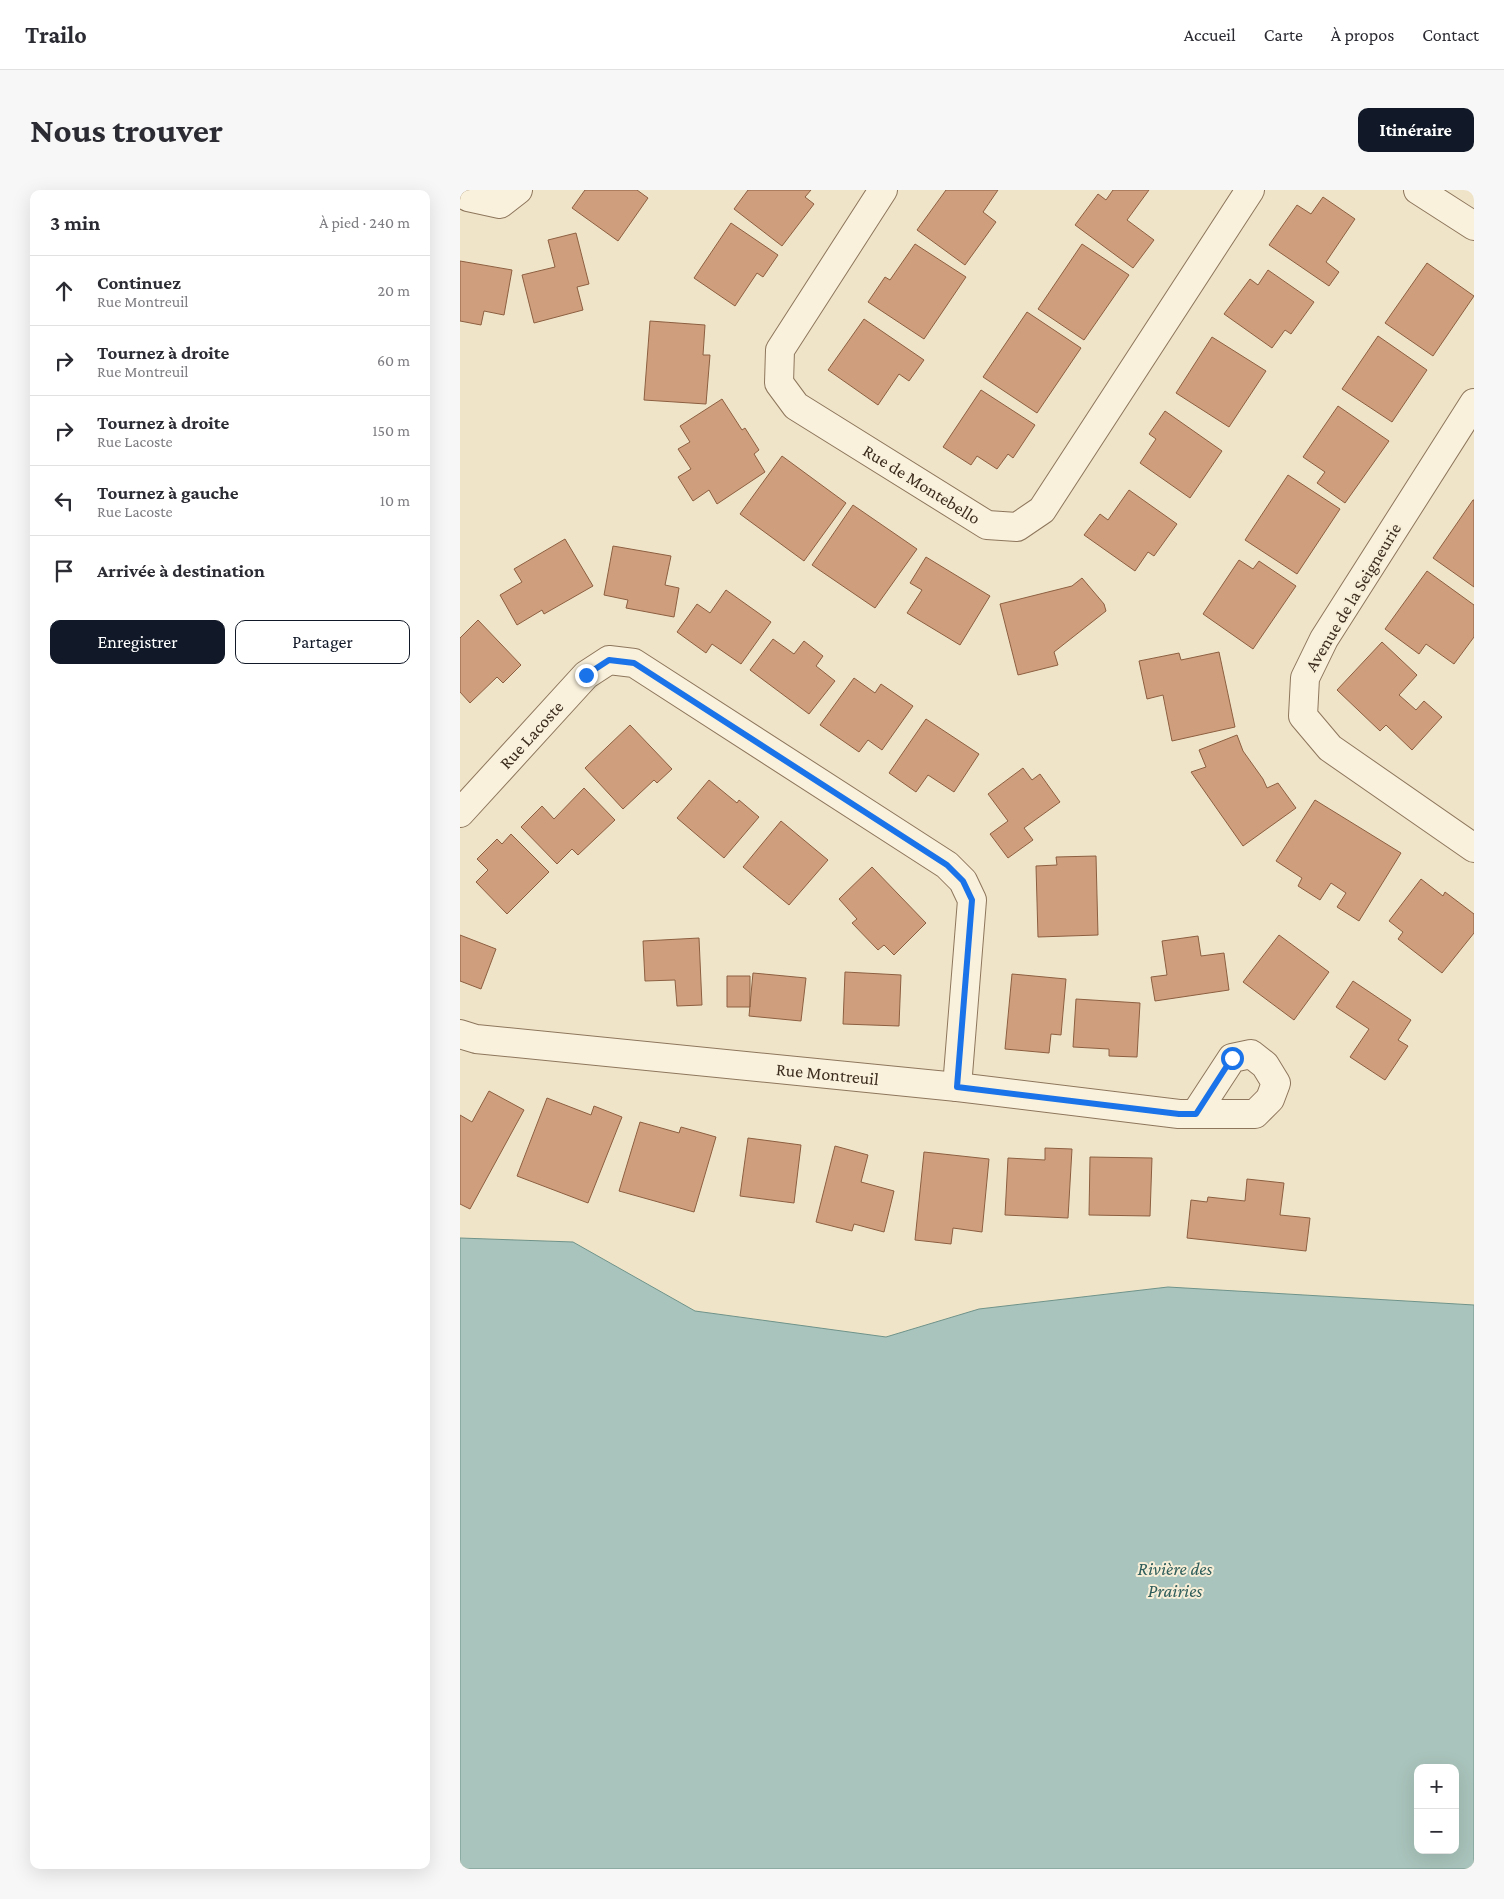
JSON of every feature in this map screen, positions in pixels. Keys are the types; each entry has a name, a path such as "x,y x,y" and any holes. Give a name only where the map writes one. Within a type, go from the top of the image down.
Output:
{"street":[{"path":"460,192 468,197 500,204 518,190"},
{"name":"Rue de Montebello","path":"883,190 780,350 779,384 796,406 987,525 1017,527 1042,510 1250,190"},
{"path":"1418,190 1474,226"},
{"name":"Avenue de la Seigneurie","path":"1474,403 1324,639 1305,678 1303,716 1330,748 1474,848"},
{"name":"Rue Lacoste","path":"460,813 586,675 609,660 634,663 947,865 963,881 972,900 957,1087"},
{"name":"Rue Montreuil","path":"460,1034 476,1039 957,1087 1179,1114 1196,1114"}],"water":[{"name":"Rivière des Prairies","path":"460,1238 573,1242 695,1311 886,1337 979,1309 1168,1287 1474,1305 1474,1869 460,1869"}],"building":[{"path":"585,190 637,190 648,198 618,241 572,208"},
{"path":"748,190 811,190 805,197 814,204 782,246 734,209"},
{"path":"946,190 998,190 983,212 996,222 965,265 917,230"},
{"path":"1113,190 1149,190 1127,220 1154,240 1133,268 1075,225 1098,194 1106,200"},
{"path":"1323,197 1355,219 1326,262 1339,272 1329,286 1269,245 1297,205 1311,214"},
{"path":"731,223 778,255 763,277 757,273 735,306 694,278"},
{"path":"576,233 589,284 577,287 583,310 534,323 522,275 555,267 548,240"},
{"path":"915,244 966,277 924,339 868,302 885,277 890,280"},
{"path":"1082,244 1129,275 1084,340 1038,309"},
{"path":"460,261 512,270 504,315 484,311 481,325 460,321"},
{"path":"1427,263 1474,296 1433,356 1385,323"},
{"path":"1268,270 1314,302 1291,334 1285,330 1272,348 1224,314 1250,279 1258,285"},
{"path":"1027,312 1081,348 1037,413 983,377"},
{"path":"864,319 924,360 909,381 899,374 878,405 828,370"},
{"path":"650,321 705,325 703,355 710,355 706,404 644,400"},
{"path":"1378,336 1427,370 1392,422 1342,389"},
{"path":"1212,337 1266,371 1229,427 1176,393"},
{"path":"981,390 1035,425 1013,458 1008,454 997,469 977,456 971,465 943,447"},
{"path":"722,399 742,430 745,428 759,450 754,454 765,472 717,504 709,490 693,501 678,477 691,469 678,449 690,442 680,426"},
{"path":"1338,406 1389,441 1345,503 1317,483 1325,472 1303,457"},
{"path":"1165,411 1222,451 1190,498 1140,463 1156,439 1149,434"},
{"path":"782,456 846,503 804,561 740,514"},
{"path":"1288,475 1340,509 1297,574 1245,540"},
{"path":"1129,490 1177,524 1154,556 1148,552 1135,571 1084,535 1100,514 1108,520"},
{"path":"1474,500 1474,587 1433,558"},
{"path":"853,505 917,549 875,608 812,565"},
{"path":"565,539 593,586 544,614 542,610 517,625 500,595 522,582 514,569"},
{"path":"613,546 671,556 665,585 679,588 674,617 626,608 628,600 604,595"},
{"path":"926,557 990,596 960,645 907,613 922,590 910,583"},
{"path":"1239,560 1253,569 1259,561 1296,586 1253,649 1203,614"},
{"path":"1427,571 1474,605 1474,637 1454,664 1426,644 1419,654 1385,629"},
{"path":"1082,578 1104,604 1106,611 1054,652 1058,665 1018,675 1000,604 1072,586"},
{"path":"726,590 771,622 741,664 712,644 706,653 677,632 697,604 710,613"},
{"path":"478,620 521,665 503,683 497,677 470,703 460,692 460,638"},
{"path":"773,639 794,654 804,641 823,656 816,666 835,681 809,714 750,670"},
{"path":"1382,642 1417,675 1399,695 1416,710 1424,701 1442,717 1412,750 1386,725 1380,731 1337,690"},
{"path":"1219,652 1235,727 1172,741 1163,695 1147,699 1139,661 1179,653 1181,660"},
{"path":"854,678 875,693 881,684 913,706 882,750 868,740 859,752 820,725"},
{"path":"926,719 979,754 954,792 928,775 916,792 889,773"},
{"path":"630,725 672,769 657,783 654,780 623,809 585,768"},
{"path":"1237,735 1243,751 1263,779 1267,788 1278,783 1296,808 1243,846 1191,772 1206,767 1199,750"},
{"path":"1023,768 1032,780 1040,774 1060,802 1024,828 1033,840 1008,858 990,834 1008,821 988,794"},
{"path":"709,780 737,803 739,800 759,817 724,858 677,818"},
{"path":"584,788 615,820 578,855 572,849 557,864 521,827 542,806 554,819"},
{"path":"1315,800 1401,853 1359,921 1337,907 1346,893 1331,883 1320,900 1298,886 1302,878 1276,861"},
{"path":"781,821 828,860 789,905 743,867"},
{"path":"511,834 549,872 507,914 476,882 488,870 477,859 497,839 502,844"},
{"path":"1096,856 1098,935 1038,937 1036,866 1057,865 1056,857"},
{"path":"872,867 926,923 894,955 884,945 878,950 852,923 857,919 839,899"},
{"path":"1421,879 1443,896 1445,892 1474,914 1474,933 1442,973 1398,939 1403,932 1389,921"},
{"path":"460,935 496,949 481,989 460,981"},
{"path":"1279,935 1329,972 1294,1020 1243,982"},
{"path":"1198,936 1201,956 1224,953 1229,990 1155,1001 1151,977 1167,975 1162,941"},
{"path":"699,938 702,1005 677,1006 675,980 645,981 643,941"},
{"path":"845,972 901,975 899,1026 843,1024"},
{"path":"753,973 806,978 801,1021 749,1016"},
{"path":"1012,974 1066,979 1061,1035 1051,1034 1049,1053 1005,1049"},
{"path":"727,976 750,976 750,1007 727,1007"},
{"path":"1353,981 1411,1020 1398,1040 1408,1046 1385,1080 1350,1057 1369,1029 1336,1007"},
{"path":"1076,999 1140,1003 1137,1057 1109,1056 1109,1049 1073,1047"},
{"path":"489,1091 524,1110 470,1209 460,1204 460,1115 472,1122"},
{"path":"547,1098 591,1115 594,1106 622,1117 588,1203 517,1176"},
{"path":"640,1122 679,1133 681,1127 716,1137 694,1212 619,1191"},
{"path":"748,1138 801,1145 794,1203 740,1196"},
{"path":"835,1146 868,1155 861,1182 894,1191 884,1232 854,1224 852,1231 816,1222"},
{"path":"1045,1148 1072,1149 1068,1218 1005,1215 1008,1158 1045,1160"},
{"path":"924,1152 989,1159 982,1232 953,1228 951,1244 915,1240"},
{"path":"1090,1157 1152,1158 1150,1216 1089,1215"},
{"path":"1247,1179 1284,1183 1280,1215 1310,1218 1306,1251 1187,1238 1191,1200 1207,1202 1208,1197 1245,1201"}],"route":[{"path":"586,675 609,660 634,663 947,865 963,881 972,900 957,1087 1179,1114 1196,1114 1232,1058"}]}
